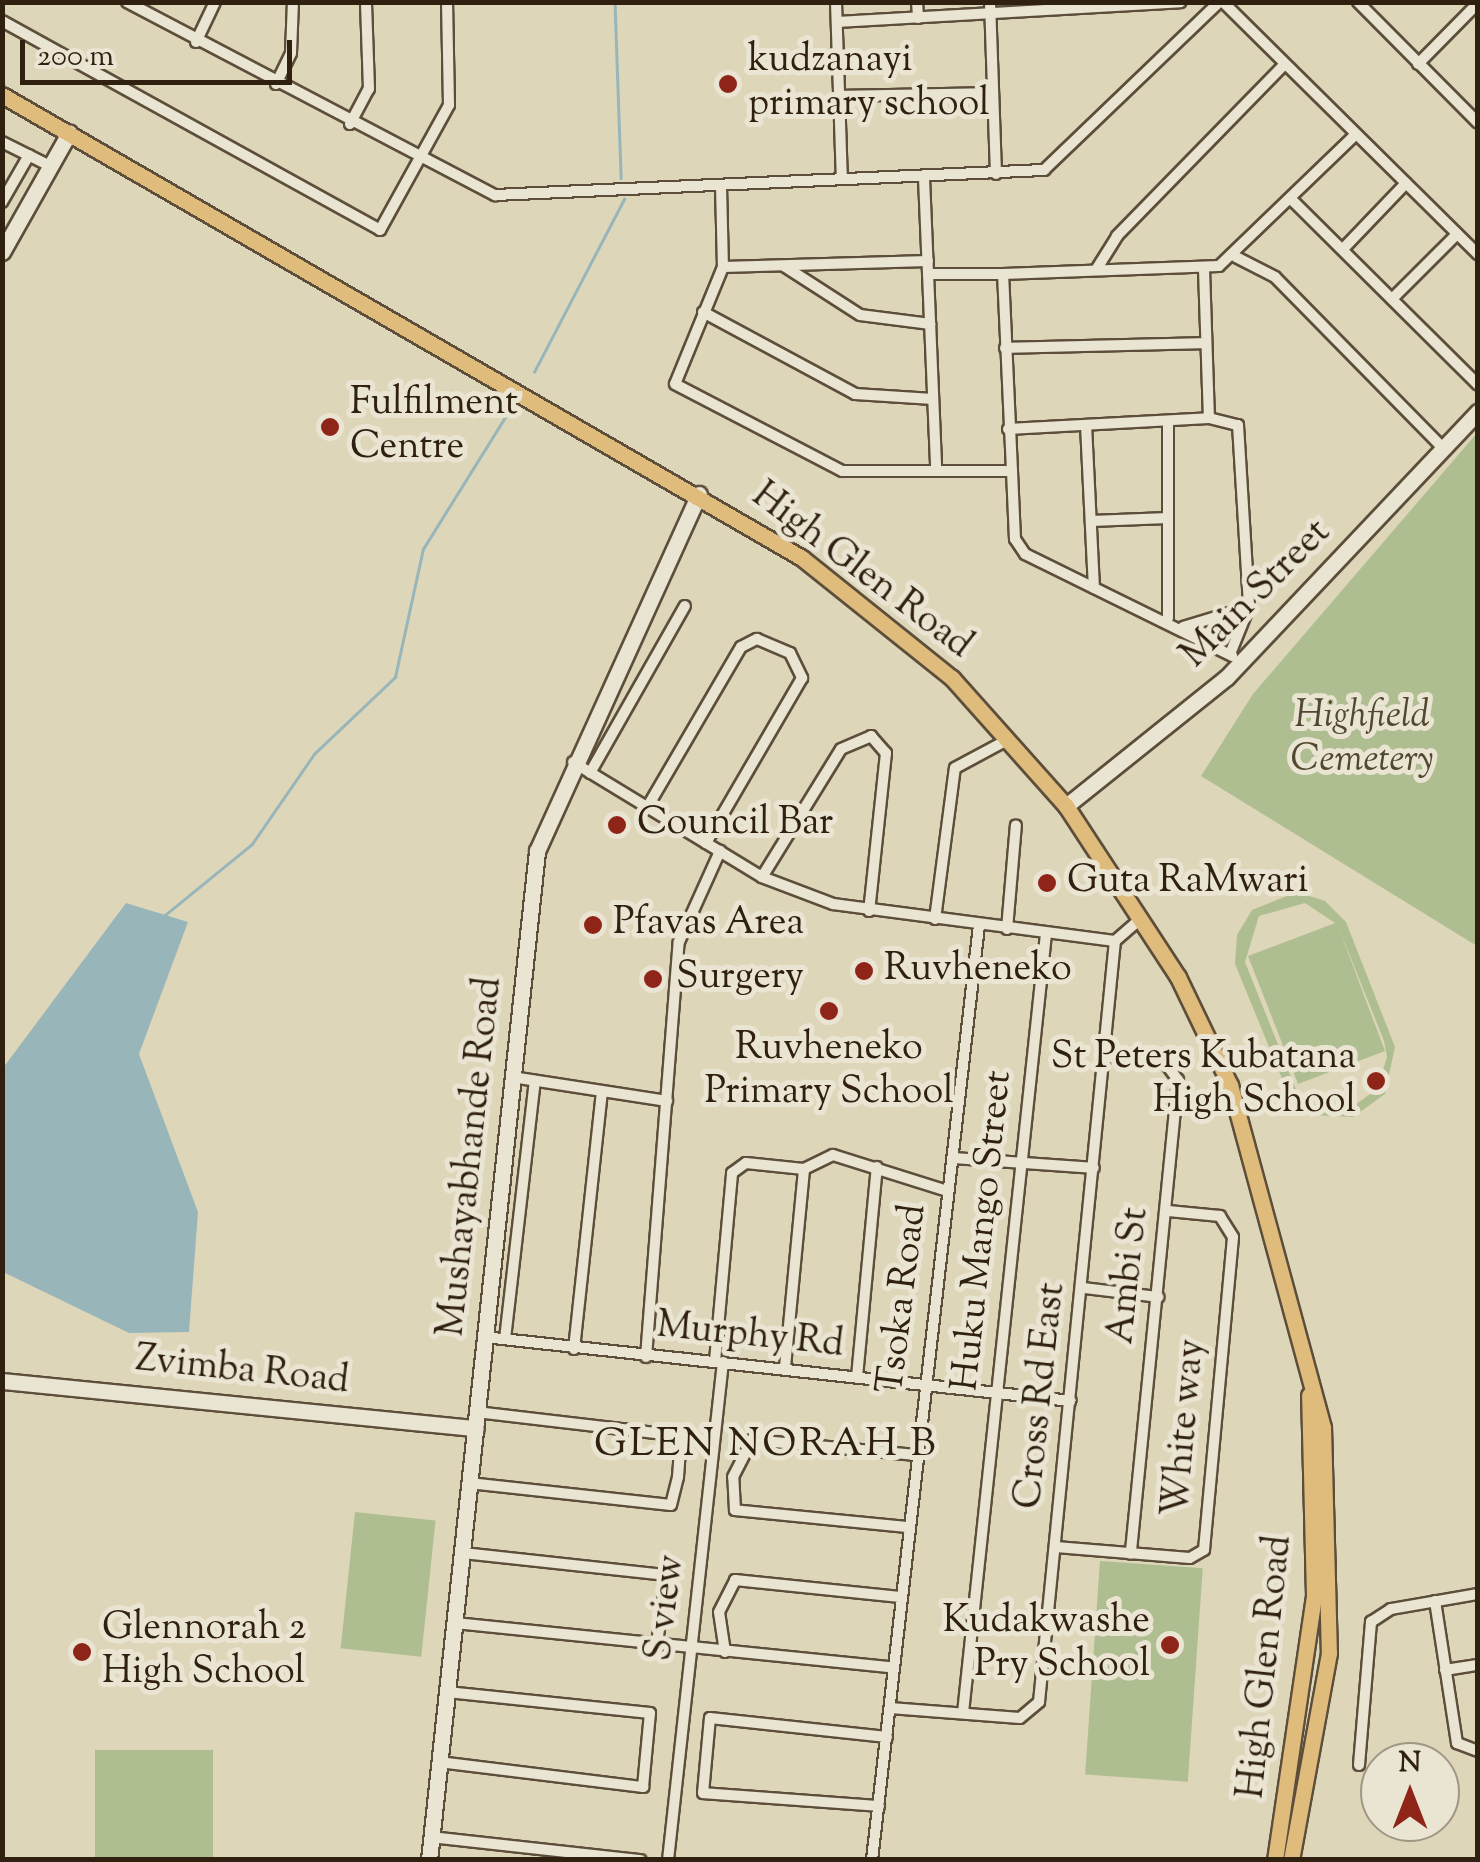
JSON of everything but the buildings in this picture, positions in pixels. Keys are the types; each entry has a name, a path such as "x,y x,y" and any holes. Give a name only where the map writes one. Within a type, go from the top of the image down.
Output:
{"main road":[{"name":"High Glen Road","path":"2,94 699,494 861,603 1009,739 1066,806 1142,917 1250,1139 1330,1471 1330,1653 1291,1860"},
{"name":"High Glen Road","path":"1275,1860 1314,1594 1306,1362"}],"street":[{"path":"127,2 350,124 495,195 924,178 1054,167 1221,2 1478,254"},
{"path":"196,42 215,2"},
{"path":"276,84 291,53 292,2"},
{"path":"350,124 368,88 366,2"},
{"path":"2,21 380,230 423,162 451,93 447,2"},
{"path":"836,2 842,179"},
{"path":"917,2 918,18"},
{"path":"990,2 996,174"},
{"path":"837,22 1180,2"},
{"path":"1358,2 1478,124"},
{"path":"1418,64 1478,3"},
{"path":"1096,270 1117,236 1284,64"},
{"path":"839,96 992,93"},
{"path":"2,252 70,133"},
{"path":"928,274 1204,269 1236,258 1355,134"},
{"path":"2,142 52,166"},
{"path":"2,202 29,155"},
{"path":"924,178 936,468"},
{"path":"1343,249 1406,184"},
{"path":"721,186 723,267 675,384 842,471 1012,471"},
{"path":"1292,200 1478,385"},
{"path":"1392,299 1457,234"},
{"path":"1236,258 1275,276 1444,449"},
{"path":"723,267 928,261"},
{"path":"784,266 860,315 930,324"},
{"path":"1204,269 1210,418"},
{"path":"1003,274 1008,430 1019,545 1094,588 1168,618 1236,658 1249,607 1242,432 1210,418 1008,430"},
{"path":"703,312 856,394 932,400"},
{"path":"1006,348 1205,343"},
{"name":"Main Street","path":"1066,806 1236,658 1478,412"},
{"path":"1168,423 1168,618"},
{"path":"1086,426 1094,588"},
{"name":"Mushayabhande Road","path":"429,1860 537,850 572,762 699,494"},
{"path":"1091,521 1168,518"},
{"path":"590,772 686,606"},
{"path":"1183,627 1249,607"},
{"path":"648,806 742,647 757,639 790,654 802,678 706,842"},
{"path":"762,877 841,750 870,736 886,753 869,911"},
{"path":"935,919 955,768 1009,739"},
{"path":"572,762 762,877 869,911 1115,941 1142,917"},
{"path":"1007,929 1016,825"},
{"path":"646,1357 679,942 720,851"},
{"name":"Tsoka Road","path":"872,1860 888,1737 922,1386 947,1191 955,1158 979,925"},
{"name":"Huku Mango Street","path":"963,1713 1046,934"},
{"name":"Cross Rd East","path":"890,1708 1020,1718 1036,1709 1109,1057 1115,941"},
{"name":"Ambi St","path":"1109,1057 1166,1064 1178,1080 1131,1554"},
{"path":"512,1077 667,1101"},
{"path":"505,1340 534,1081"},
{"path":"574,1349 602,1092"},
{"name":"S view","path":"668,1860 719,1362 732,1173 746,1162 804,1169 833,1155 947,1191"},
{"path":"955,1158 1094,1168"},
{"path":"857,1378 877,1167"},
{"path":"784,1367 804,1169"},
{"name":"White way","path":"1056,1547 1190,1558 1204,1550 1233,1237 1220,1216 1168,1211"},
{"path":"1084,1288 1158,1296"},
{"name":"Murphy Rd","path":"484,1337 1071,1401"},
{"name":"Zvimba Road","path":"2,1381 476,1420"},
{"path":"469,1483 671,1505 681,1436 476,1420"},
{"path":"907,1527 735,1510 736,1464 752,1440 916,1455"},
{"path":"463,1553 667,1575 657,1643"},
{"path":"725,1652 719,1612 734,1580 900,1597"},
{"path":"1359,1764 1371,1622 1435,1601 1478,1594"},
{"path":"1435,1601 1457,1744 1478,1751"},
{"path":"455,1624 892,1667"},
{"path":"1444,1670 1478,1665"},
{"path":"439,1762 644,1786 650,1713 447,1692"},
{"path":"879,1806 703,1793 710,1718 888,1737"},
{"path":"431,1837 641,1860"}],"green space":[{"name":"Highfield Cemetery","path":"1477,433 1477,946 1201,776 1253,694"},
{"path":"1297,892 1325,901 1346,922 1395,1047 1385,1094 1353,1117 1314,1115 1290,1098 1235,964 1237,935 1252,910","holes":["1305,903 1335,923 1248,956 1298,1084 1385,1051 1338,926 1384,1041 1387,1057 1377,1089 1351,1108 1318,1106 1297,1092 1245,962 1259,916"]},
{"path":"355,1512 436,1520 421,1657 341,1648"},
{"path":"1100,1561 1203,1568 1188,1782 1085,1774"},
{"path":"95,1750 213,1750 213,1859 95,1859"}],"water":[{"path":"126,903 188,922 139,1054 198,1212 189,1332 129,1333 3,1272 3,1068"}],"waterway":[{"path":"615,2 621,178"},
{"path":"534,372 624,199"},
{"path":"165,915 252,844 314,754 395,677 423,549 512,406"}],"place":[{"name":"kudzanayi primary school","path":"728,84"},
{"name":"Fulfilment Centre","path":"330,427"},
{"name":"Council Bar","path":"617,825"},
{"name":"Guta RaMwari","path":"1047,883"},
{"name":"Pfavas Area","path":"593,925"},
{"name":"Ruvheneko","path":"864,971"},
{"name":"Surgery","path":"653,979"},
{"name":"Ruvheneko Primary School","path":"829,1011"},
{"name":"St Peters Kubatana High School","path":"1376,1081"},
{"name":"Kudakwashe Pry School","path":"1170,1645"},
{"name":"Glennorah 2 High School","path":"82,1652"}],"district":[{"name":"GLEN NORAH B","path":"766,1446"}]}
